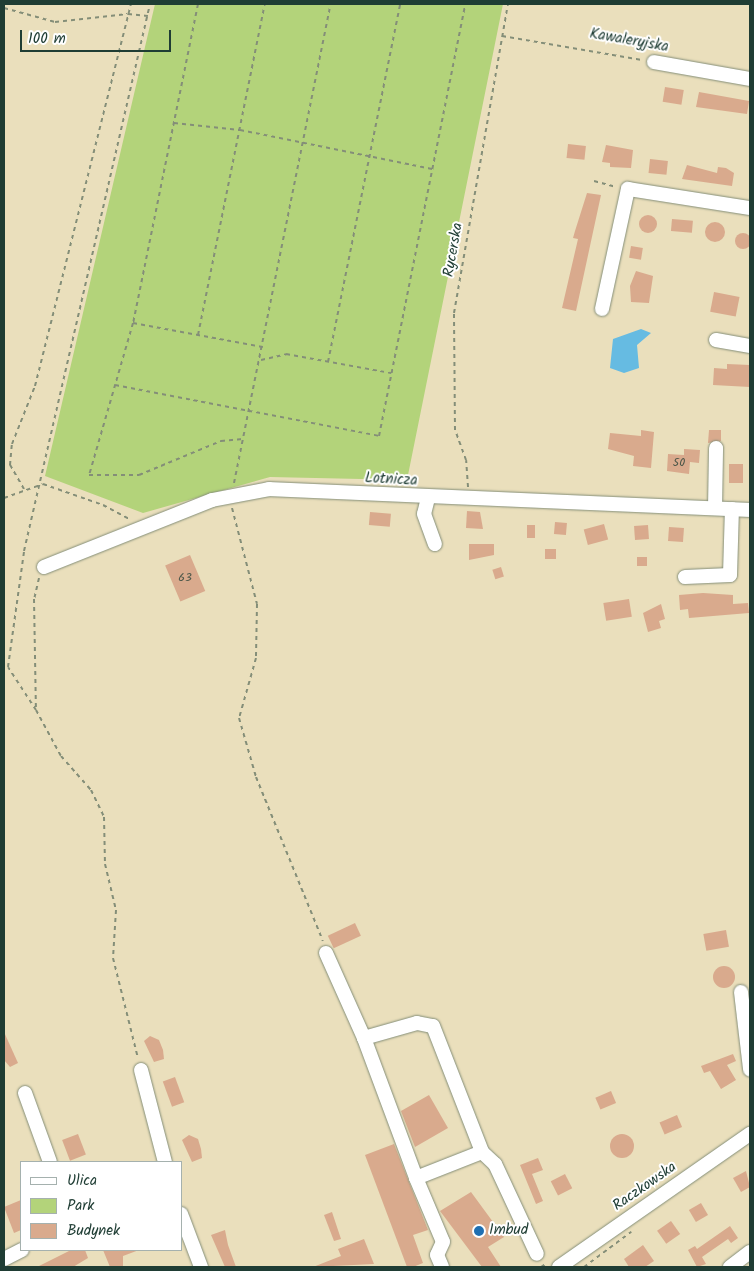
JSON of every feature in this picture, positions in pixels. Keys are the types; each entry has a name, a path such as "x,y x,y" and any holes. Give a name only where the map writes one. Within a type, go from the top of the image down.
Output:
{"street":[{"name":"Kawaleryjska","path":"654,62 750,79"},
{"path":"602,308 628,189 750,208"},
{"path":"716,340 750,346"},
{"path":"715,508 716,448"},
{"name":"Lotnicza","path":"44,567 137,529 231,494 269,489 468,500 750,510"},
{"path":"428,498 424,514 435,544"},
{"path":"686,577 730,576 732,509"},
{"path":"326,953 364,1038 416,1178 443,1242 437,1255 442,1267"},
{"path":"741,992 750,1069"},
{"path":"364,1038 417,1023 433,1026 482,1152 496,1164 537,1254"},
{"path":"141,1070 165,1161"},
{"path":"25,1093 50,1161"},
{"name":"Raczkowska","path":"559,1267 750,1134"},
{"path":"416,1178 482,1152"},
{"path":"182,1217 201,1267"},
{"path":"4,1259 20,1251"},
{"path":"730,1267 750,1252"}],"path":[{"path":"24,489 10,465 12,444 35,386 131,4"},
{"path":"141,1070 113,958 116,910 105,864 104,817 91,790 61,756 36,710 8,667 27,535 43,484 39,474 150,4"},
{"path":"198,4 133,323 89,475 139,475 222,441 244,439"},
{"path":"198,335 265,4"},
{"path":"326,953 319,925 256,777 239,718 256,658 257,604 233,519 231,494 251,410 331,4"},
{"path":"328,362 400,4"},
{"path":"115,385 379,436 465,4"},
{"name":"Rycerska","path":"468,500 469,470 455,430 454,313 508,4"},
{"path":"4,8 55,22 128,14 148,16"},
{"name":"Kawaleryjska","path":"502,36 654,62"},
{"path":"174,123 240,130 432,169"},
{"path":"594,181 628,189"},
{"path":"133,323 263,347"},
{"path":"261,360 286,354 392,373"},
{"path":"4,498 24,489 43,484 121,513 137,529"},
{"path":"36,710 32,670 36,610 34,594 44,567"}],"green space":[{"path":"155,4 503,4 407,480 270,477 143,513 45,476"}],"water":[{"path":"641,329 651,333 637,345 639,368 624,373 610,368 613,339"}],"building":[{"path":"665,87 684,90 681,105 663,102"},
{"path":"699,92 749,101 747,114 696,107"},
{"path":"568,144 586,146 584,160 567,158"},
{"path":"606,145 633,150 631,168 610,167 610,163 602,162"},
{"path":"650,159 668,161 666,175 649,173"},
{"path":"687,165 717,173 718,167 726,168 734,173 732,186 682,179"},
{"path":"587,193 601,195 576,311 562,308 578,239 573,238"},
{"path":"648,215 654,218 657,224 654,230 648,233 642,230 639,224 642,218"},
{"path":"672,219 693,221 692,233 671,231"},
{"path":"715,222 722,225 725,232 722,239 715,242 708,239 705,232 708,225"},
{"path":"740,233 746,233 751,238 749,247 740,249 735,244 735,238"},
{"path":"631,246 643,248 641,260 629,258"},
{"path":"636,271 653,276 649,303 631,302 630,286"},
{"path":"714,292 740,297 736,317 710,312"},
{"path":"727,364 750,365 750,387 713,385 714,368 727,369"},
{"path":"641,430 654,432 651,468 633,466 634,456 608,449 610,433 641,436"},
{"path":"709,430 721,430 721,441 708,443"},
{"path":"684,449 700,450 699,463 690,462 689,474 667,471 668,454 684,455"},
{"path":"729,464 743,464 743,483 729,483"},
{"path":"467,511 480,512 483,529 466,528"},
{"path":"370,512 391,514 390,527 369,525"},
{"path":"555,522 567,523 566,535 554,534"},
{"path":"604,524 608,539 588,545 584,529"},
{"path":"527,525 535,525 535,538 527,538"},
{"path":"648,525 649,539 635,540 634,526"},
{"path":"669,527 684,528 683,542 668,541"},
{"path":"469,544 494,544 494,555 469,560"},
{"path":"545,549 556,549 556,559 545,559"},
{"path":"190,555 205,591 180,601 165,566"},
{"path":"637,557 647,557 647,566 637,566"},
{"path":"501,567 504,577 495,579 492,570"},
{"path":"703,593 733,595 733,604 748,603 749,613 689,618 688,609 680,610 679,595"},
{"path":"629,599 632,617 606,621 603,603"},
{"path":"661,604 665,619 659,621 661,628 648,632 643,613"},
{"path":"355,923 361,936 334,948 328,936"},
{"path":"726,930 729,947 706,951 703,934"},
{"path":"724,966 732,969 735,977 732,985 724,988 716,985 713,977 716,969"},
{"path":"4,1032 18,1063 10,1067 4,1060"},
{"path":"150,1036 159,1040 164,1059 154,1062 144,1041"},
{"path":"733,1054 736,1061 727,1065 736,1080 721,1089 710,1071 704,1073 701,1066"},
{"path":"175,1077 184,1102 172,1107 163,1081"},
{"path":"611,1091 616,1103 600,1110 595,1098"},
{"path":"429,1095 448,1128 415,1147 401,1111"},
{"path":"677,1115 682,1127 665,1134 660,1122"},
{"path":"78,1134 86,1155 70,1161 62,1140"},
{"path":"622,1134 627,1135 633,1141 633,1151 627,1157 622,1158 617,1157 611,1151 610,1146 611,1141 617,1135"},
{"path":"189,1135 198,1139 202,1158 192,1162 182,1140"},
{"path":"394,1144 428,1230 413,1235 423,1263 413,1267 407,1267 365,1155"},
{"path":"538,1158 543,1170 532,1174 543,1201 536,1204 520,1165"},
{"path":"746,1171 750,1187 741,1192 733,1178"},
{"path":"565,1174 572,1188 558,1196 551,1181"},
{"path":"471,1192 504,1237 488,1247 501,1267 482,1267 440,1211"},
{"path":"20,1200 20,1230 14,1233 4,1207"},
{"path":"701,1203 708,1215 696,1222 689,1210"},
{"path":"332,1212 341,1239 334,1241 324,1215"},
{"path":"671,1221 680,1234 666,1244 657,1231"},
{"path":"730,1226 738,1238 731,1243 728,1239 702,1257 706,1264 697,1267 688,1250 695,1246 697,1249"},
{"path":"225,1230 236,1267 225,1267 211,1235"},
{"path":"364,1239 374,1264 313,1267 341,1256 338,1249"},
{"path":"643,1245 654,1261 645,1267 629,1267 624,1259"},
{"path":"69,1251 85,1251 88,1258 73,1267 37,1267"},
{"path":"103,1251 136,1251 123,1256 123,1267 110,1267"}],"place":[{"name":"Imbud","path":"479,1231"}]}
